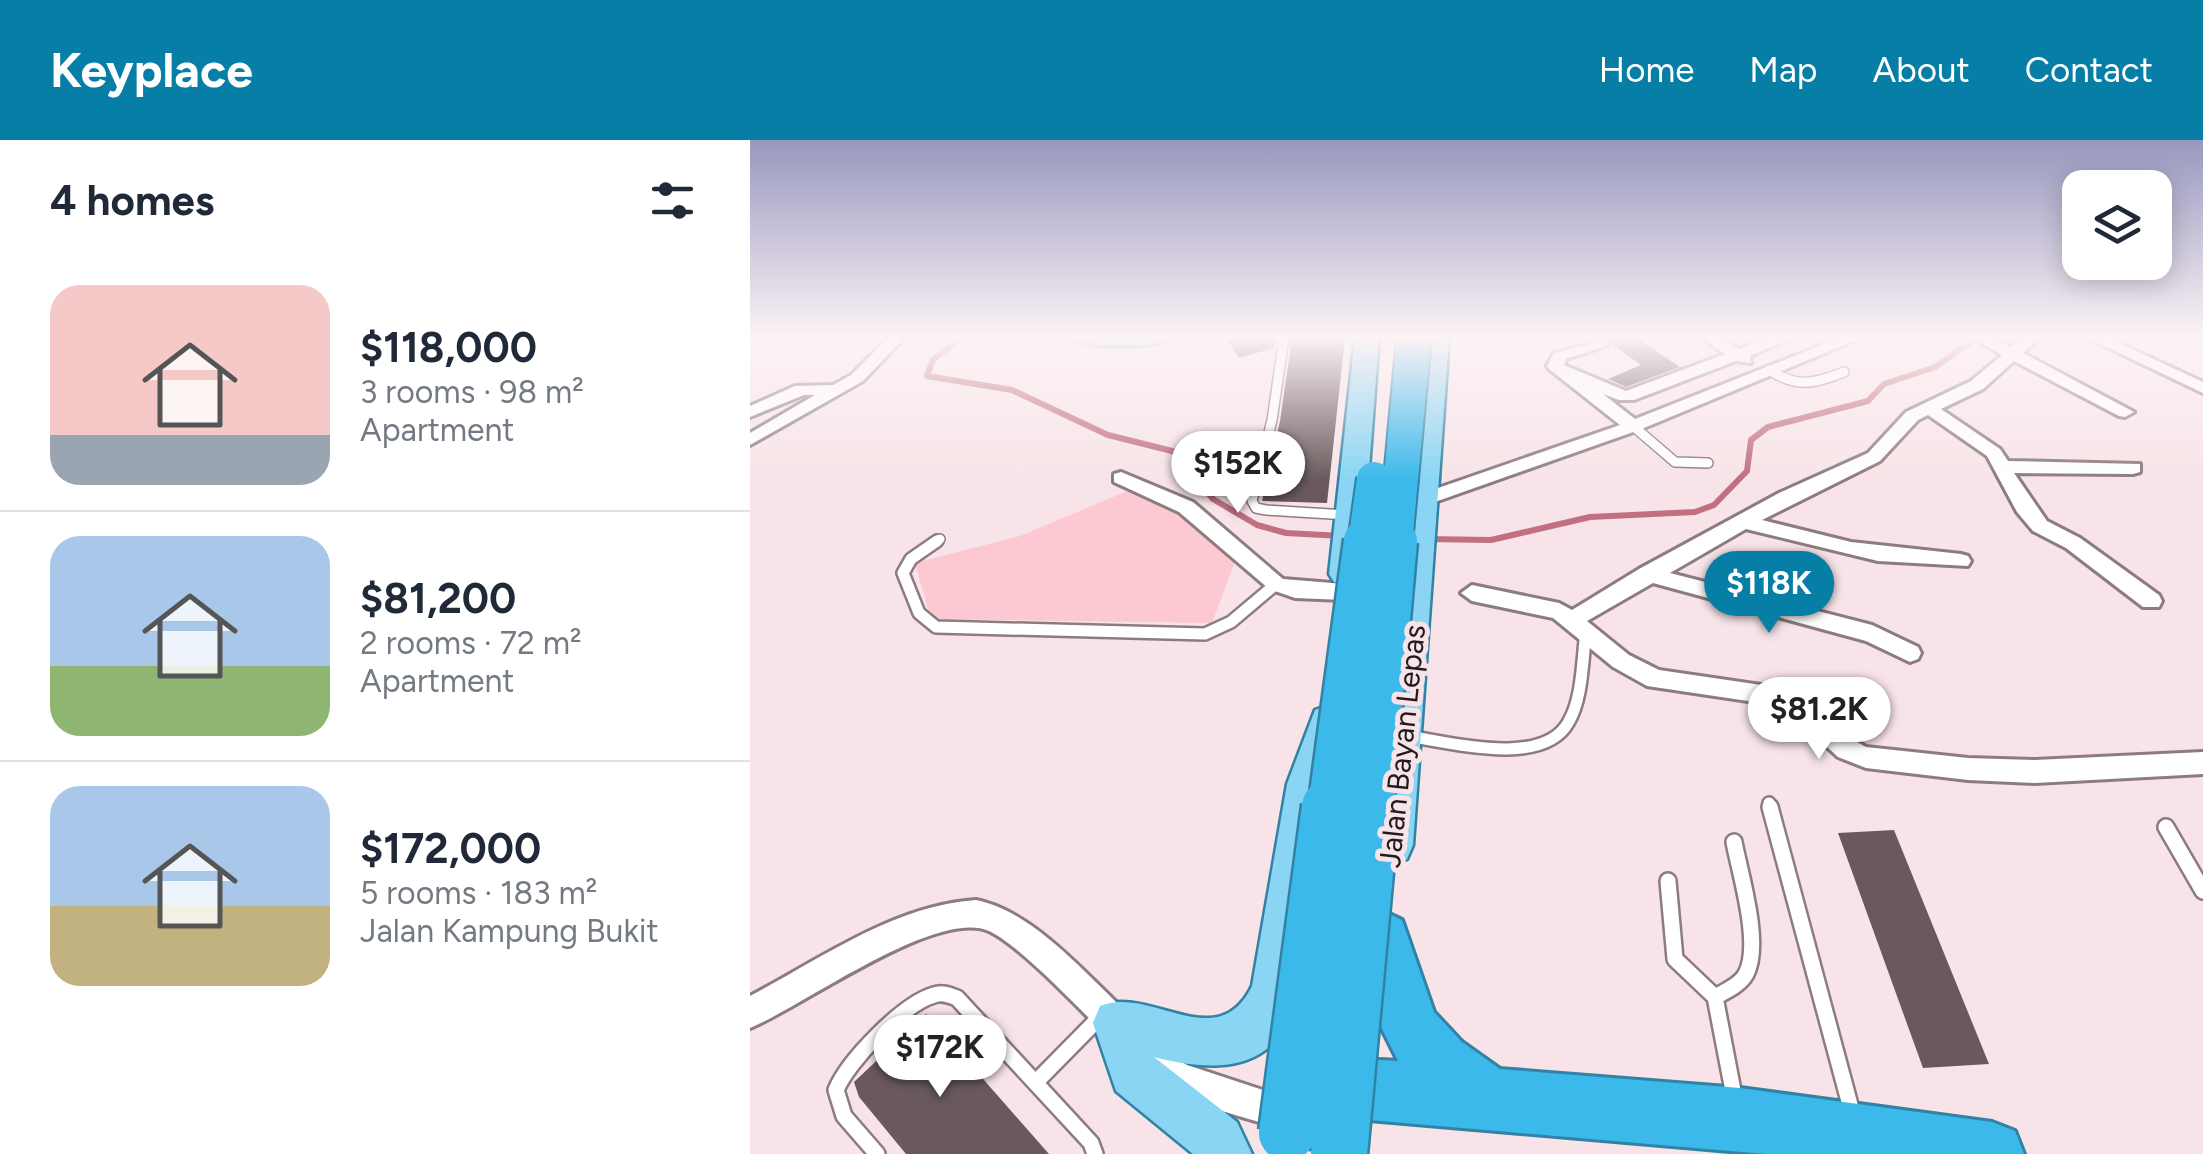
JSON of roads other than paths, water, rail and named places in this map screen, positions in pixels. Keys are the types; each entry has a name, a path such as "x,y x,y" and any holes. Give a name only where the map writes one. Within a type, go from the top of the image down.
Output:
{"highway":[{"name":"Jalan Bayan Lepas","path":"1321,1137 1384,385"},
{"name":"Jalan Bayan Lepas","path":"1321,1137 1408,385"},
{"path":"1383,939 1398,1004 1412,1035 1436,1064 1492,1099"},
{"path":"1321,1137 1492,1099 1740,1120 1992,1154"}],"main road":[{"path":"1321,1137 1328,721 1363,385"},
{"name":"Jalan Bayan Lepas","path":"1321,1137 1383,939 1434,385"},
{"path":"1361,419 1431,420"},
{"path":"1111,1018 1182,1040 1224,1042 1242,1036 1260,1022 1275,990 1307,784 1328,721"},
{"path":"1111,1018 1134,1073 1218,1140 1226,1154"}],"street":[{"path":"750,440 845,385"},
{"path":"1580,385 1633,426"},
{"path":"1599,385 1613,394 1628,396 1656,385"},
{"path":"1424,512 1476,480 1633,426 1731,385"},
{"path":"1579,626 1646,574 1874,457 1890,445 1903,423 1975,385"},
{"path":"2076,385 2125,412"},
{"path":"750,412 801,390 838,390"},
{"path":"1929,408 1981,442 2005,467 2024,507 2040,526 2072,543 2151,601"},
{"path":"2005,467 2133,468"},
{"path":"1121,478 1186,507 1276,584 1294,590 1344,592"},
{"path":"1424,512 1476,480"},
{"path":"1744,521 1797,538 1891,558 1961,561"},
{"path":"1646,574 1872,634 1910,654"},
{"path":"1472,593 1542,605 1579,626 1621,662 1655,679 1787,697 1802,704 1839,744 1875,759 2011,772 2088,773 2203,763"},
{"path":"750,1013 928,921 977,914 1018,932 1111,1018 1139,1051 1179,1078 1321,1137"}],"lane":[{"path":"1277,385 1252,500 1256,508 1349,529"},
{"path":"1633,426 1675,462 1708,463"},
{"path":"940,539 904,564 901,572 901,582 924,622 936,627 1205,634 1231,622 1276,584"},
{"path":"1403,735 1525,750 1546,746 1562,736 1571,720 1579,626"},
{"path":"1769,803 1858,1134"},
{"path":"2166,826 2203,891"},
{"path":"1714,997 1736,986 1748,971 1750,940 1734,842"},
{"path":"1668,880 1675,959 1683,971 1714,997 1740,1120"},
{"path":"877,1154 837,1103 836,1089 853,1062 933,994 957,998 1091,1143 1095,1154"},
{"path":"1036,1082 1111,1018"}],"waterway":[{"path":"984,385 1012,390 1108,435 1176,452 1188,461 1193,475 1213,499 1257,525 1286,533 1342,536"},
{"path":"1426,539 1491,540 1590,517 1695,512 1714,505 1747,471 1751,440 1768,427 1868,401 1883,385"}]}
